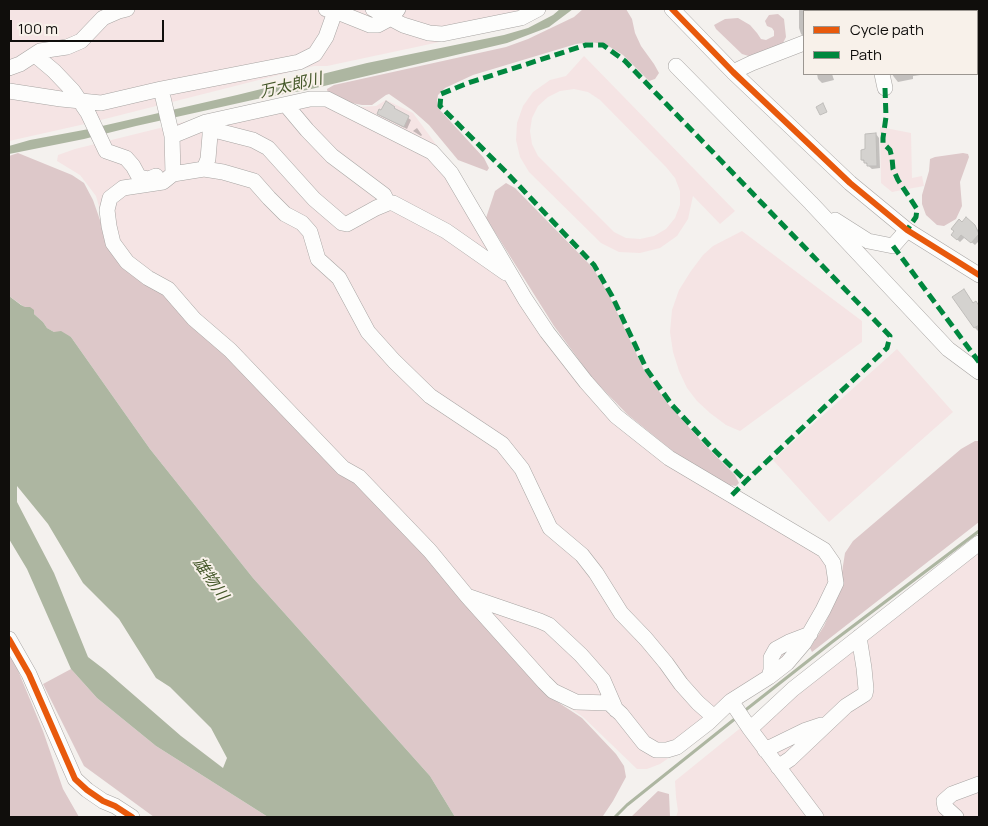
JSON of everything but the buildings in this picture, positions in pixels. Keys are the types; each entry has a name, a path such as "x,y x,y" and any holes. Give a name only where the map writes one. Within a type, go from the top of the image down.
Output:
{"street":[{"path":"9,68 20,64 40,51 67,47 81,41 103,18 127,9"},
{"path":"373,9 394,14 403,25 429,33 442,34 521,18 538,9"},
{"path":"672,9 734,72 850,182 907,230 979,275"},
{"path":"9,91 84,107 299,62 315,54 326,37 332,10 370,25 378,25 394,14"},
{"path":"734,72 803,43"},
{"path":"35,55 73,91 84,107 106,151 126,158 139,177 149,179 173,172 204,169 223,172 254,181 285,214 302,223 310,232 318,260 339,278 368,332 394,361 430,396 502,444 522,469 550,528 582,555 621,613 646,639 681,684 714,717"},
{"path":"676,66 811,204 948,349 979,372"},
{"path":"161,90 172,135 173,172 163,182 123,188 110,198 107,210 113,243 127,262 148,278 168,289 194,319 230,350 343,468 359,477 430,551 467,596 553,691 576,702 609,704 621,714 644,743 656,750 667,750 677,747 732,702 787,663 810,634 836,583 833,563 824,550 669,458 616,416 586,382 548,332 511,276 450,174 432,152 327,99 310,99 172,135"},
{"path":"286,105 306,130 332,156 384,196 388,203"},
{"path":"204,169 208,159 210,125"},
{"path":"210,125 253,140 268,148 314,199 342,223 347,224 376,208 393,203 446,231 511,276"},
{"path":"811,204 868,241 893,246 907,230"},
{"path":"747,724 978,545"},
{"path":"467,596 549,625 581,655 603,680 616,710"},
{"path":"778,767 790,759 846,706 864,694 866,689 859,637"},
{"path":"9,639 29,674 75,779 87,790 132,817"},
{"path":"732,702 778,767 804,811 816,817"},
{"path":"766,750 806,730 827,723"},
{"path":"956,817 945,807 944,800 952,794 979,784"}],"shaded area":[{"path":"9,9 549,9 519,23 327,66 314,66 85,124 9,141"},
{"path":"583,9 626,9 632,19 635,33 641,46 659,73 655,79 649,81 623,55 605,44 590,42 576,44 473,75 445,88 438,95 439,109 484,158 489,168 487,171 458,160 429,125 389,94 372,105 341,101 328,95 327,89 334,85 506,47 528,39 574,17"},
{"path":"778,14 784,19 786,37 782,45 752,57 742,54 714,25 725,19 738,18 750,25 761,39 766,40 774,36 774,31 767,26 765,21 769,15"},
{"path":"584,56 735,211 720,224 693,196 688,219 677,236 660,248 640,253 619,252 601,243 529,172 520,157 516,140 517,123 523,106 533,92 550,80 566,76","holes":["574,89 588,92 600,100 675,178 680,191 680,205 675,218 666,229 654,236 640,239 626,238 614,232 538,156 532,144 530,131 532,118 538,106 548,97 560,91"]},
{"path":"329,97 360,107 376,106 386,100 413,113 446,158 549,328 618,411 669,454 836,559 822,623 712,728 660,764 647,769 637,769 583,717 552,696 430,556 150,283 103,221 96,196 80,175 57,161 58,155 75,149 253,105"},
{"path":"880,127 911,133 912,178 922,176 924,186 892,192 881,183"},
{"path":"18,153 72,175 84,183 93,200 108,243 231,359 340,475 355,483 429,558 550,697 582,718 616,754 624,766 626,777 603,816 455,817 430,776 253,578 150,449 71,337 47,328 34,314 9,296 9,156"},
{"path":"963,153 968,154 969,157 960,182 962,206 956,219 944,226 937,225 926,215 922,204 922,195 929,171 930,159"},
{"path":"506,183 515,188 593,268 609,295 644,370 668,404 735,475 739,483 736,486 728,485 674,452 627,414 593,379 554,326 486,218 495,191"},
{"path":"742,231 862,321 862,342 740,431 726,425 710,413 687,388 673,352 670,332 672,310 679,290 691,271 703,255 713,246"},
{"path":"897,349 953,412 829,522 773,460"},
{"path":"975,441 979,441 979,522 812,652 810,648 824,626 842,585 845,553 853,541 961,449"},
{"path":"979,539 979,817 676,817 678,811 675,781 838,649"},
{"path":"9,654 17,668 43,731 63,789 79,817 9,817"},
{"path":"71,669 97,698 156,746 268,817 154,817 84,766 43,684"},
{"path":"658,791 669,794 670,817 631,817"}],"water":[{"name":"万太郎川","path":"560,9 573,9 549,27 507,43 307,90 266,97 84,139 9,154 9,146 30,140 89,129 367,63 504,35 528,28 553,15"},
{"name":"雄物川","path":"9,296 21,305 34,310 34,314 47,328 54,332 61,331 71,337 150,449 253,578 430,776 455,817 268,817 156,746 97,698 71,669 27,569 9,539","holes":["17,486 48,524 83,583 119,619 156,678 170,687 211,728 227,758 223,768 181,736 88,657 54,573 17,502"]}],"waterway":[{"path":"743,712 979,531"},
{"path":"615,817 627,805 736,718"}],"marked path":[{"path":"732,495 887,348 890,336 625,61 603,45 586,45 468,83 441,94 440,106 594,265 612,296 647,370 672,405 746,481"},
{"path":"885,88 886,117 883,143 890,150 893,169 898,180 917,209 916,217 907,230"},
{"path":"893,246 979,362"}],"cycle path":[{"path":"672,9 733,72 850,183 907,230 979,275"},
{"path":"9,639 29,674 75,779 103,801 132,817"}]}
